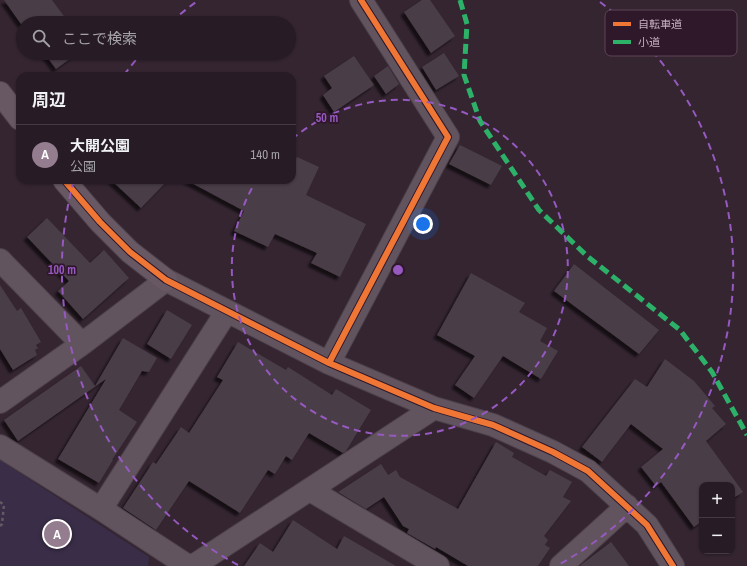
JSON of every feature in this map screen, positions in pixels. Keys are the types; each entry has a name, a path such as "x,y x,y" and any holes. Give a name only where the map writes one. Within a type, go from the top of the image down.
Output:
{"street":[{"path":"329,363 448,137 361,0"},
{"path":"0,93 16,114"},
{"path":"67,184 100,222 130,252 166,280 329,363 434,408 493,425 553,452 588,471 647,525 673,566"},
{"path":"0,260 82,344"},
{"path":"0,402 82,344 166,280"},
{"path":"101,509 227,311"},
{"path":"193,566 434,408"},
{"path":"0,446 101,509 188,566"},
{"path":"310,490 438,566"},
{"path":"561,566 626,506"}],"path":[{"path":"0,502 4,505 2,524 0,526"}],"shaded area":[{"path":"0,460 149,557 148,566 0,566"}],"building":[{"path":"4,0 52,0 64,16 16,16"},
{"path":"422,0 430,0 455,36 431,53 404,12"},
{"path":"444,53 459,76 436,90 422,67"},
{"path":"354,56 374,85 334,112 323,95 332,88 324,76"},
{"path":"49,60 68,60 56,69"},
{"path":"388,66 399,84 386,94 374,76"},
{"path":"460,145 502,166 491,185 449,164"},
{"path":"297,157 319,167 306,195 366,224 340,277 311,263 317,253 275,234 268,247 234,231 244,211 193,184 296,184"},
{"path":"115,184 164,184 141,208"},
{"path":"47,218 90,263 104,250 129,278 83,319 58,291 69,281 27,237"},
{"path":"574,264 659,330 639,354 554,291"},
{"path":"471,273 525,303 519,312 547,328 540,341 558,351 541,379 503,356 474,398 455,385 475,356 437,335"},
{"path":"0,285 17,311 21,308 41,342 36,345 38,348 35,350 37,355 13,370 0,349"},
{"path":"167,310 192,325 171,359 147,344"},
{"path":"123,338 157,358 149,372 142,371 119,410 137,422 99,483 58,459 106,379 18,441 4,420 81,366 95,386"},
{"path":"238,342 286,370 288,367 332,395 336,389 371,410 346,451 343,453 309,433 292,460 286,456 275,474 268,470 240,513 189,481 156,530 123,508 153,462 156,464 181,427 189,433 223,380 217,377"},
{"path":"665,359 694,381 715,406 712,408 726,424 706,441 743,492 735,497 735,482 699,482 699,523 694,527 661,482 656,486 641,467 663,449 631,424 602,462 582,447 635,379 647,387"},
{"path":"496,442 514,453 512,457 546,476 550,470 572,482 563,497 571,501 544,536 548,540 545,545 550,548 538,566 468,566 436,547 435,549 407,533 409,529 403,526 384,497 366,509 338,492 381,464 388,475 396,470 400,477 458,509"},
{"path":"293,520 337,549 344,536 396,566 244,566 260,543 273,552"},
{"path":"611,542 629,566 580,566 582,564"}],"marked path":[{"path":"460,0 467,24 464,75 480,121 539,210 587,256 680,330 712,372 747,435"}],"cycle path":[{"path":"329,363 448,137 361,0"},
{"path":"67,184 100,222 130,252 166,280 329,363 434,408 493,425 553,452 588,471 647,525 673,566"}],"place":[{"name":"大開公園","path":"57,534"}]}
